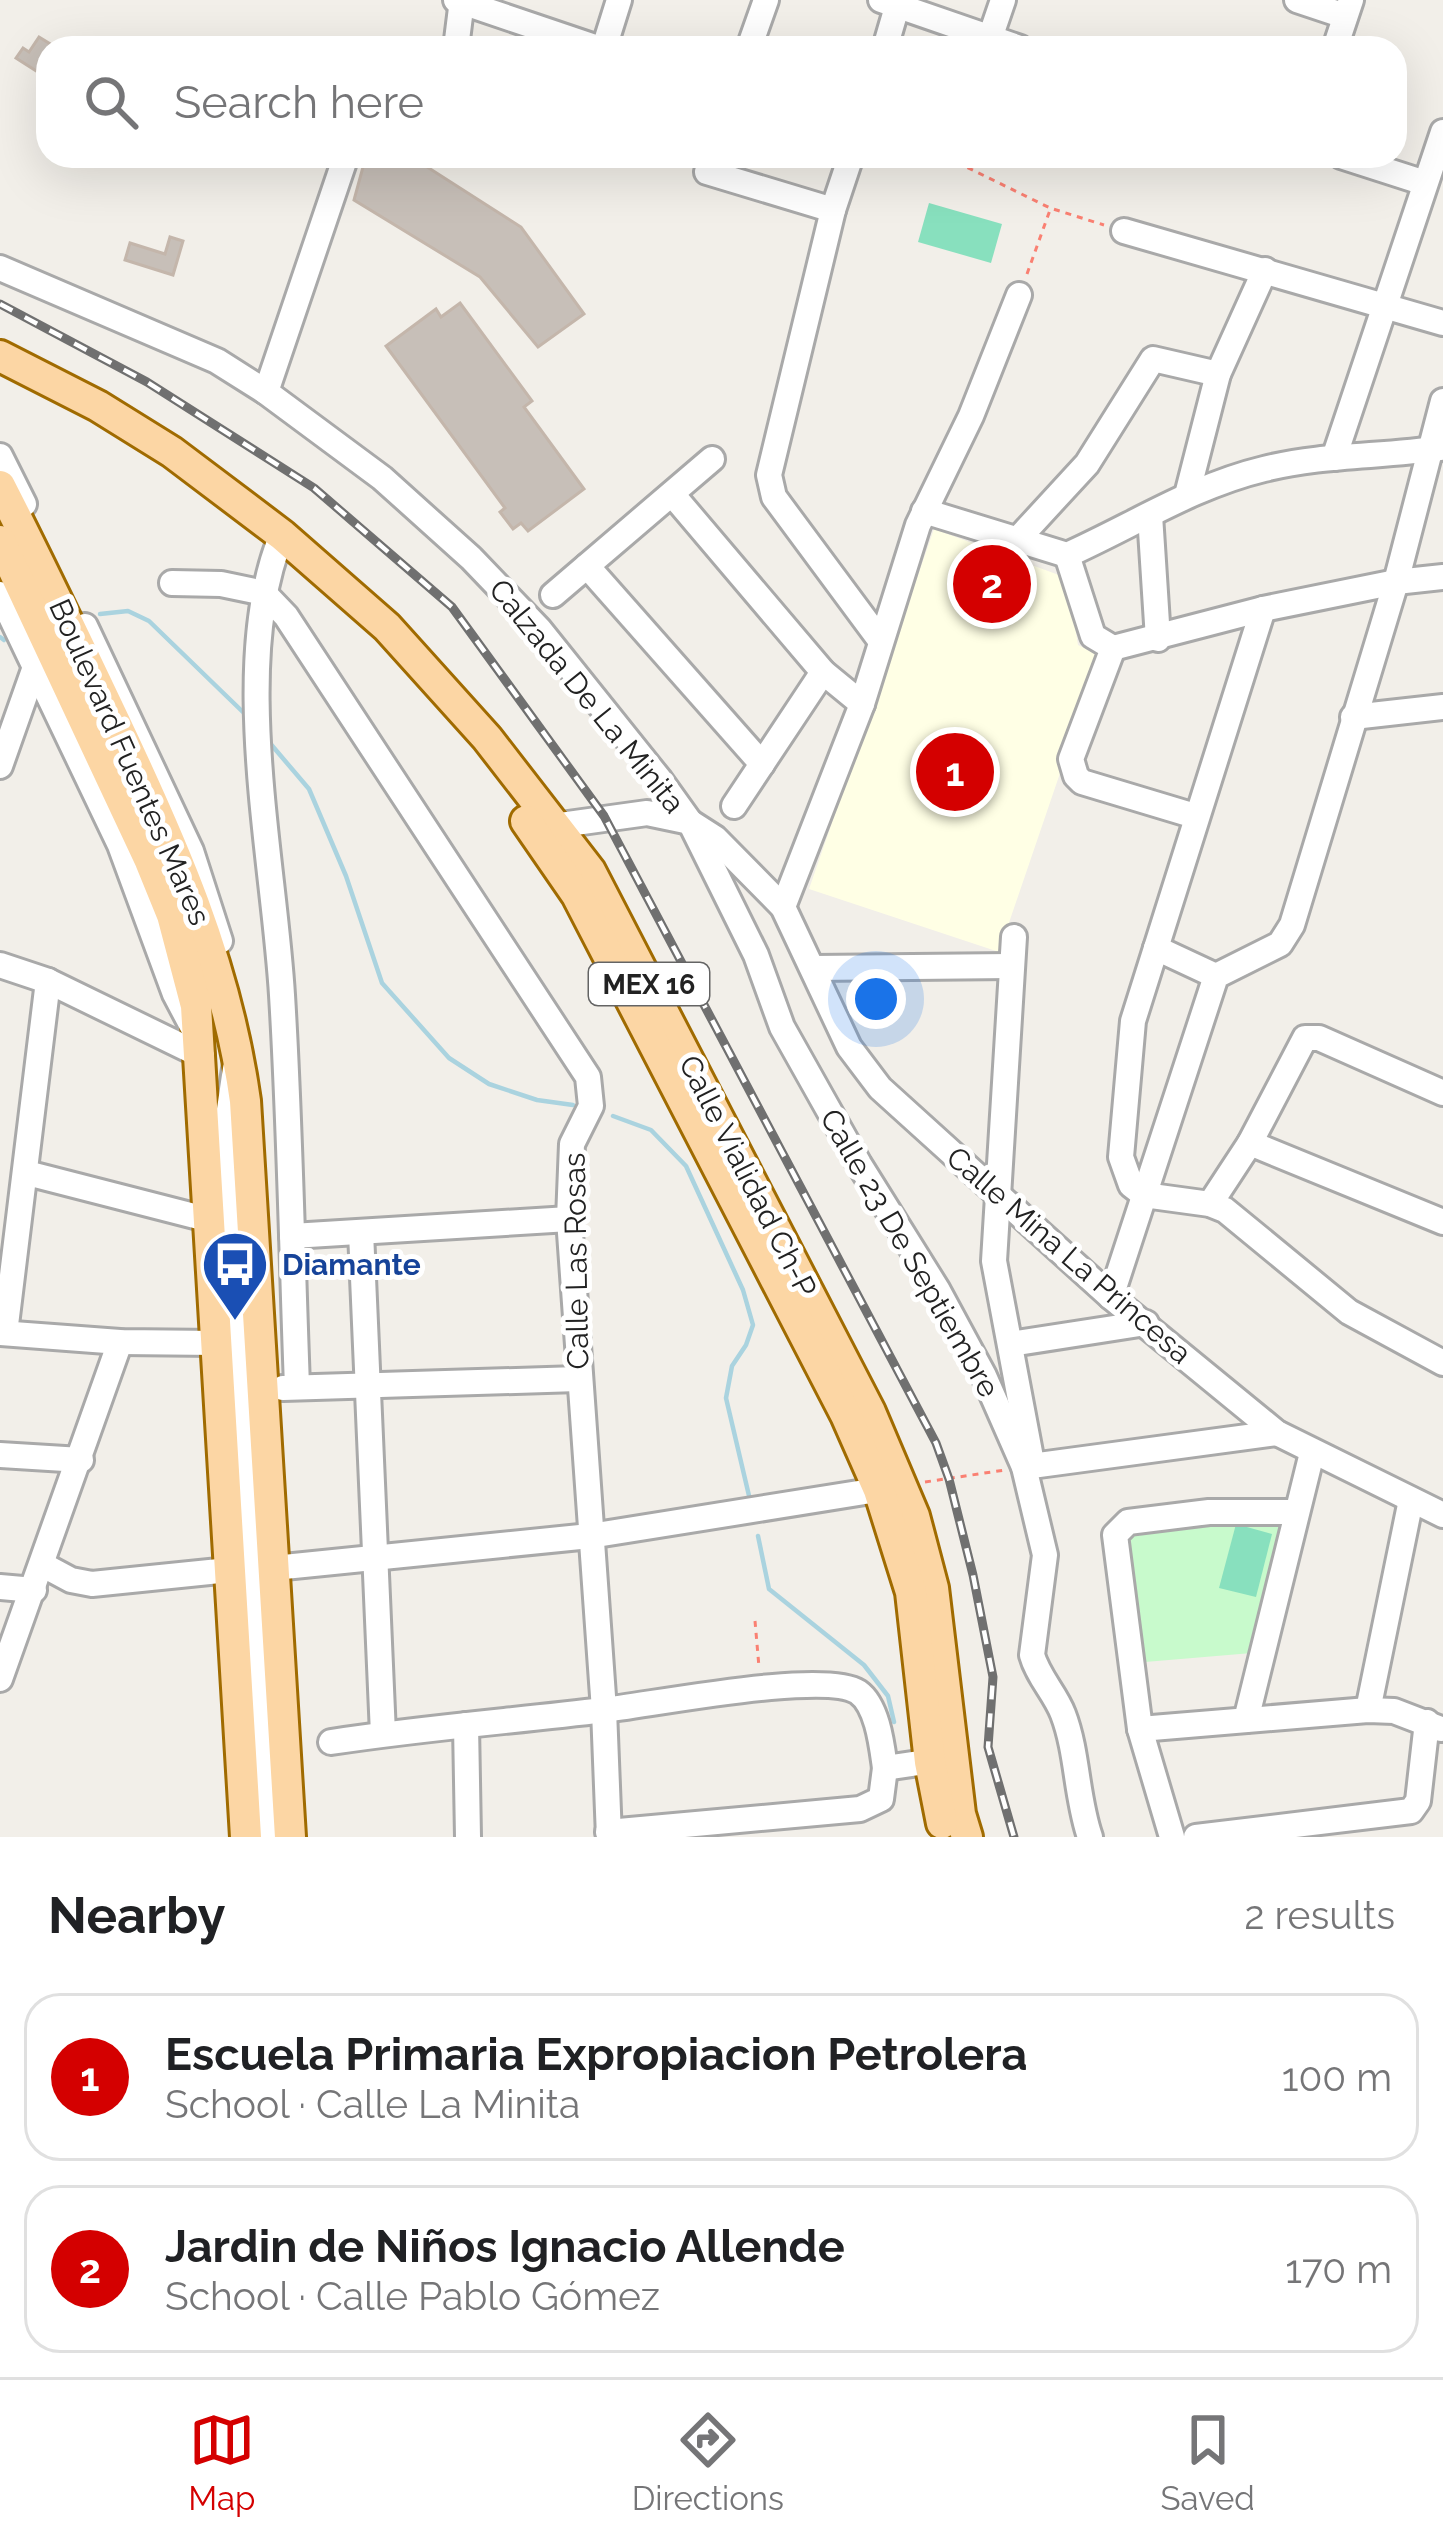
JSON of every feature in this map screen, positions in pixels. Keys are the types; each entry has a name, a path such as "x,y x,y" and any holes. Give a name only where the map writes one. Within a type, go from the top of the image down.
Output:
{"main road":[{"name":"Calle Vialidad Ch-P","path":"0,356 98,406 172,452 279,543 362,626 542,827 847,1415 890,1488 941,1760 946,1837"},
{"name":"Calle Vialidad Ch-P","path":"0,377 160,466 279,543"},
{"name":"Boulevard Fuentes Mares","path":"0,486 161,850 188,972 201,1048 246,1837"},
{"name":"Boulevard Fuentes Mares","path":"0,541 208,936 238,1049 290,1837"},
{"name":"Calle Vialidad Ch-P","path":"941,1760 967,1837"}],"street":[{"path":"606,36 620,0"},
{"path":"753,36 766,0"},
{"path":"991,36 1003,0"},
{"path":"1297,0 1348,8"},
{"path":"458,36 460,1 565,36"},
{"path":"887,36 893,2 985,36"},
{"path":"1334,458 1443,132"},
{"path":"266,392 342,168"},
{"path":"847,168 833,210 770,483 774,497 880,640"},
{"path":"1378,168 1424,183"},
{"path":"708,171 833,210"},
{"path":"1124,231 1443,323"},
{"name":"Calzada De La Minita","path":"0,268 217,362 266,392 382,478 471,558 539,628 690,822 715,838 783,907"},
{"path":"1187,495 1218,374 1264,270"},
{"path":"783,907 862,704 924,511 970,416 1019,295"},
{"path":"1017,540 1087,464 1153,359 1218,374"},
{"path":"1112,1297 1216,976 1288,936 1436,449 1443,401"},
{"path":"924,511 1067,556 1187,495 1270,467 1436,449"},
{"path":"0,456 153,764 206,889 248,1042 250,1076 244,1100"},
{"path":"553,595 712,459"},
{"path":"672,494 823,672 862,704"},
{"path":"1150,515 1158,639"},
{"path":"279,543 264,592 258,729 282,993 297,1386"},
{"path":"1067,556 1094,636 1113,648 1263,610 1443,577"},
{"path":"587,566 762,764"},
{"path":"172,583 220,584 264,592"},
{"name":"Calle Las Rosas","path":"264,592 286,616 585,1069 592,1099 572,1144 569,1219 609,1834"},
{"path":"0,594 120,845 175,994 201,1048 226,1130"},
{"path":"1263,610 1133,1021 1121,1156 1131,1186 1144,1195 1210,1204 1237,1217 1349,1312 1443,1363"},
{"path":"1113,648 1071,759 1076,776 1082,782 1195,816"},
{"path":"0,766 10,704 35,667"},
{"path":"734,806 823,672"},
{"path":"1353,717 1443,706"},
{"name":"Calzada De La Minita","path":"542,827 636,812 690,822"},
{"name":"Calle 23 De Septiembre","path":"690,822 750,944 782,1027 937,1289 1028,1466 1046,1555 1032,1654 1064,1718 1090,1837"},
{"name":"Calle Mina La Princesa","path":"783,907 849,1047 866,1071 995,1192 1112,1297 1277,1433 1443,1515"},
{"path":"1014,937 994,1261 1028,1466 1277,1433"},
{"path":"1156,948 1216,976"},
{"path":"0,965 201,1048"},
{"path":"814,968 1011,966"},
{"path":"48,981 28,1173 10,1216 3,1333 119,1342 217,1342"},
{"path":"1210,1204 1250,1143 1305,1038 1319,1038 1443,1093"},
{"path":"238,1049 226,1130 266,1837"},
{"path":"1250,1143 1443,1222"},
{"path":"28,1173 210,1220"},
{"path":"292,1237 569,1219"},
{"path":"362,1232 383,1734"},
{"path":"1011,1344 1146,1324"},
{"path":"0,1679 119,1342"},
{"path":"262,1390 578,1379"},
{"path":"1246,1720 1312,1453"},
{"path":"0,1455 81,1460"},
{"path":"274,1568 590,1536 890,1488"},
{"path":"1368,1710 1412,1500"},
{"path":"1172,1837 1140,1729 1115,1535 1127,1522 1209,1512 1296,1511"},
{"path":"43,1564 71,1580 92,1585 229,1570"},
{"path":"0,1587 34,1590"},
{"path":"331,1742 761,1688 836,1686 857,1692 873,1716 885,1768 881,1799 860,1809 609,1834"},
{"path":"1140,1729 1368,1710 1394,1712 1435,1726 1412,1811 1196,1837"},
{"path":"466,1725 468,1837"},
{"path":"885,1768 941,1760"}],"path":[{"path":"969,168 1051,208 1124,231"},
{"path":"1019,295 1051,208"},
{"path":"890,1488 1028,1466"},
{"path":"755,1621 761,1688"}],"shaded area":[{"path":"934,529 1067,578 1078,645 1100,656 999,952 809,889"}],"green space":[{"path":"929,203 1002,224 991,263 918,242"},
{"path":"1250,1519 1284,1522 1252,1653 1145,1662 1128,1536"},
{"path":"1236,1524 1272,1534 1256,1597 1219,1588"}],"building":[{"path":"36,42 36,71 16,58 23,48 29,52"},
{"path":"363,168 429,168 521,227 584,314 538,347 480,277 354,200"},
{"path":"170,237 183,241 173,275 125,260 130,243 165,254"},
{"path":"460,303 532,401 524,407 584,489 528,531 521,523 513,529 500,512 505,508 386,346 436,309 441,317"}],"waterway":[{"path":"100,614 128,611 149,621 246,715"},
{"path":"0,637 4,640"},
{"path":"269,742 309,789 346,876 382,983 449,1058 489,1084 537,1100 573,1105"},
{"path":"613,1116 651,1130 686,1166 743,1290 753,1325 732,1366 726,1398 750,1500"},
{"path":"758,1536 769,1589 864,1665 888,1696 894,1722"}],"railway":[{"path":"0,304 147,382 314,488 452,607 604,816 936,1443 973,1575 993,1677 988,1747 1014,1837"}],"place":[{"name":"Jardin de Niños Ignacio Allende","path":"992,584"},
{"name":"Escuela Primaria Expropiacion Petrolera","path":"955,772"},
{"name":"Diamante","path":"235,1323"}]}
